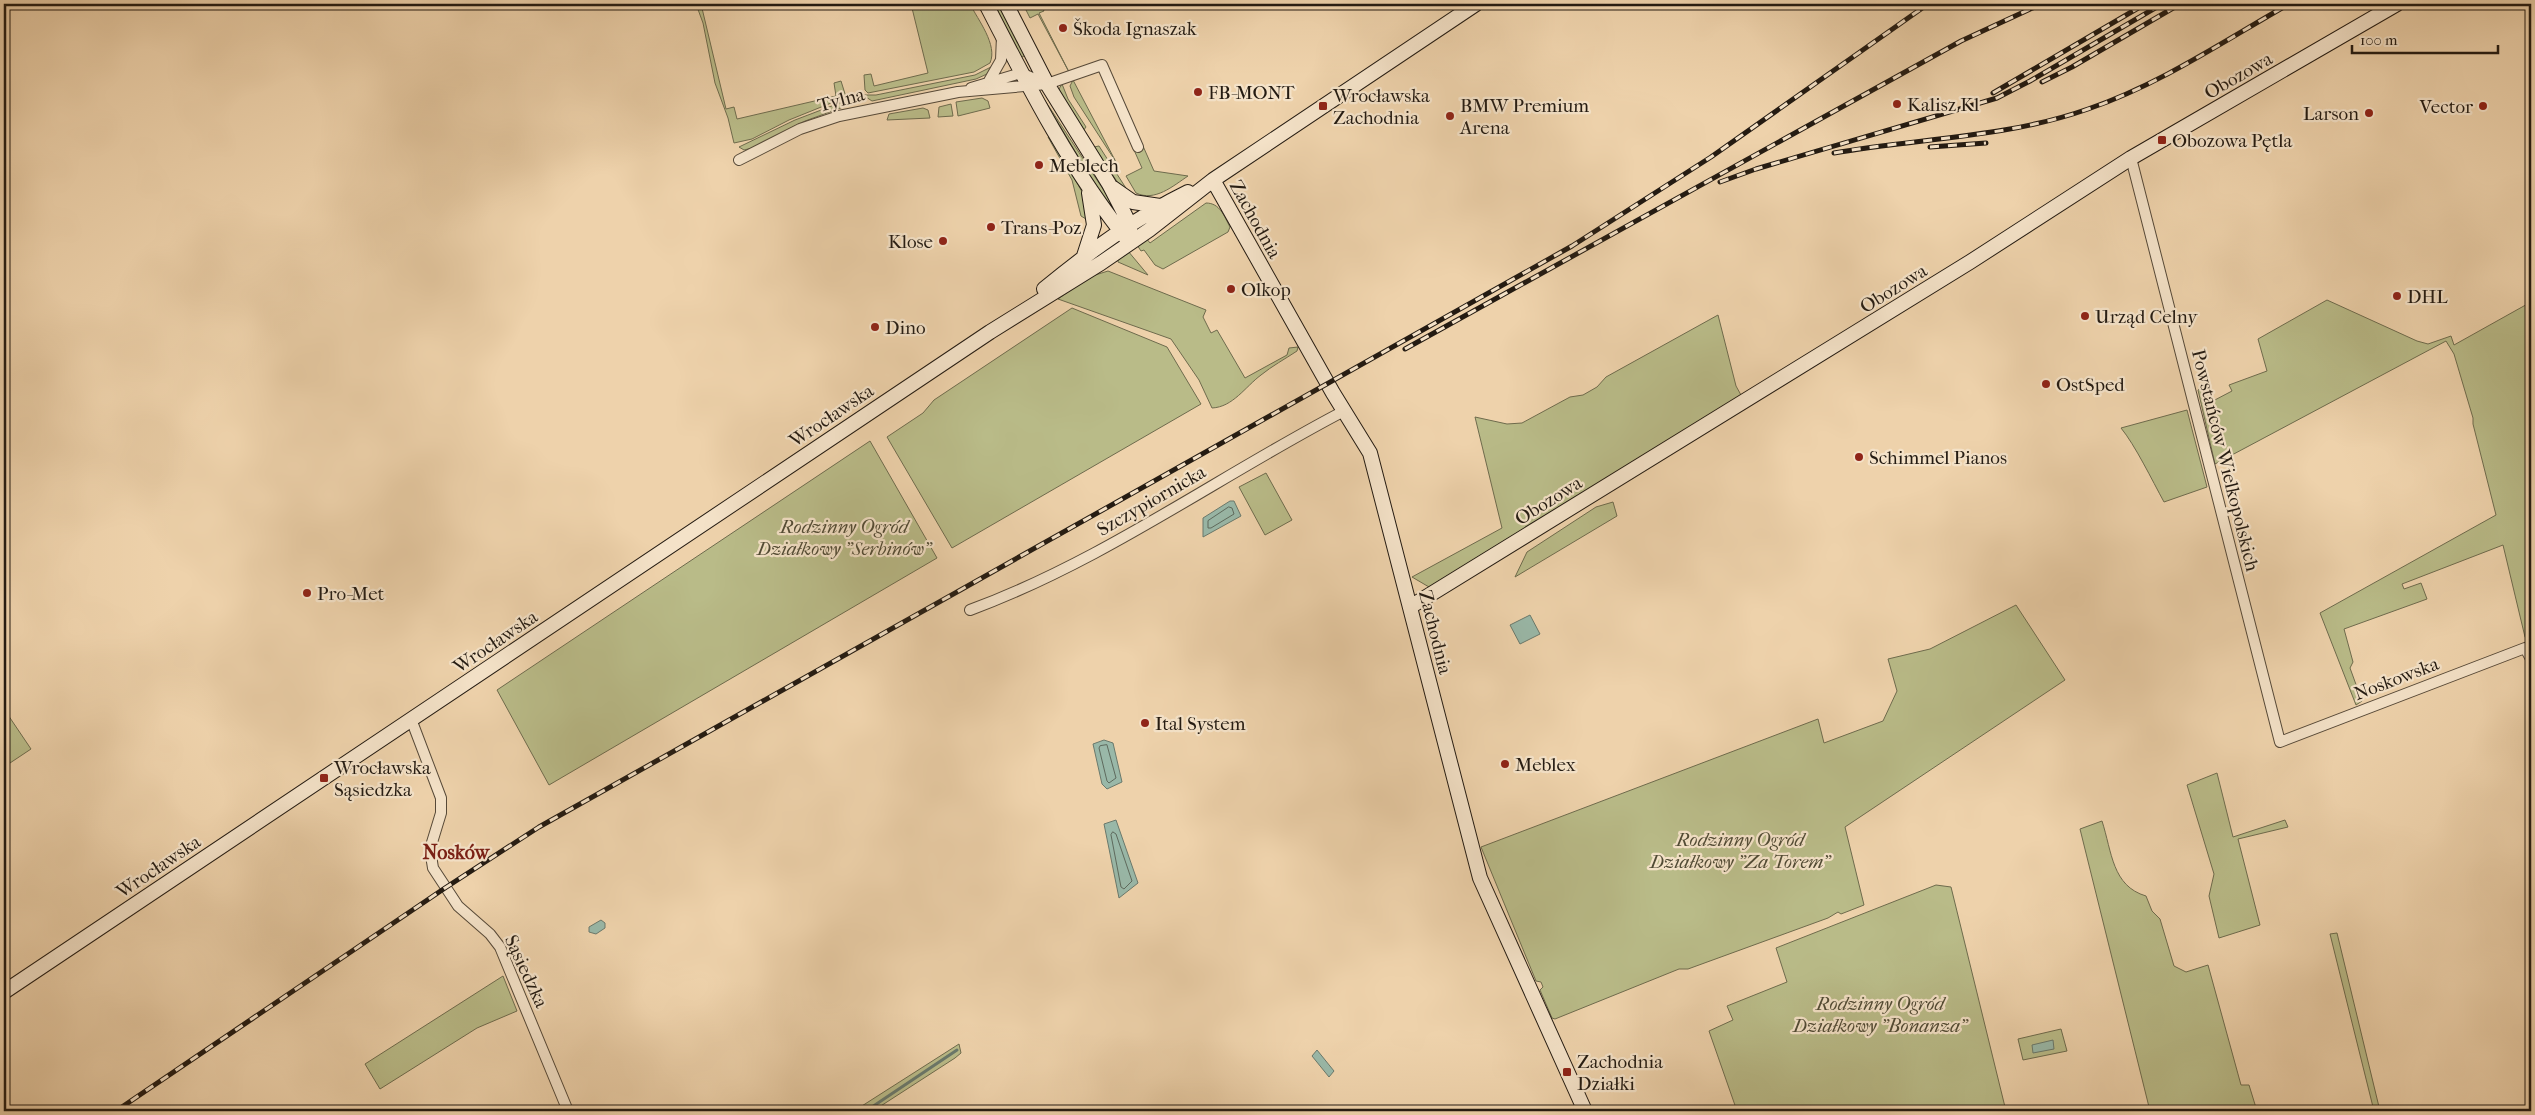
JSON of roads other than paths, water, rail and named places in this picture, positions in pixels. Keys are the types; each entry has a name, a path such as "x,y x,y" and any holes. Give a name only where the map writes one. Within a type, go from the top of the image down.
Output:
{"street":[{"path":"986,4 1028,86 1086,185 1125,228"},
{"path":"1006,4 1047,84 1109,184 1130,243"},
{"name":"Wrocławska","path":"4,992 1007,320 1130,243 1213,180 1476,4"},
{"name":"Obozowa","path":"1410,607 1970,262 2131,158 2397,4"},
{"path":"989,81 1001,60 1002,35"},
{"name":"Tylna","path":"739,160 819,122 861,110 958,92 1047,84 1102,65 1138,147"},
{"path":"1021,73 1047,84"},
{"name":"Tylna","path":"958,92 989,81 1021,73"},
{"name":"Powstańców Wielkopolskich","path":"2131,158 2280,742"},
{"name":"Wrocławska","path":"1007,320 1084,256 1125,228 1160,206 1213,180"},
{"name":"Zachodnia","path":"1213,180 1374,462 1480,878 1585,1111"},
{"path":"1109,184 1133,202 1160,206"},
{"path":"1084,256 1091,238 1094,218 1086,185"},
{"name":"Szczypiornicka","path":"970,610 1025,587 1110,544 1270,450 1344,411"},
{"name":"Noskowska","path":"2280,742 2525,648 2531,658"},
{"name":"Sąsiedzka","path":"411,719 441,798 441,813 430,849 434,868 458,906 490,934 500,947 568,1111"}],"water":[{"path":"1230,501 1234,501 1241,516 1203,537 1203,518"},
{"path":"1530,615 1540,634 1520,644 1510,625"},
{"path":"1104,740 1113,743 1122,782 1107,789 1102,784 1093,744"},
{"path":"1116,820 1138,883 1119,898 1104,824"},
{"path":"601,920 605,923 605,928 596,934 589,932 589,927"},
{"path":"2053,1040 2054,1049 2033,1053 2032,1045"},
{"path":"1317,1050 1334,1071 1329,1077 1312,1056"}],"waterway":[{"path":"866,1111 957,1050"}],"railway":[{"path":"116,1111 445,888 539,827 1572,246 1711,157 1928,4"},
{"path":"1405,349 1961,41 2041,4"},
{"path":"1993,93 2145,4"},
{"path":"1720,182 1756,169 1997,98 2030,81 2162,4"},
{"path":"2042,82 2072,67 2180,4"},
{"path":"1834,153 1994,132 2057,119 2088,109 2140,88 2166,75 2289,4"},
{"path":"1930,147 1986,143"}],"place":[{"name":"Škoda Ignaszak","path":"1063,28"},
{"name":"FB-MONT","path":"1198,92"},
{"name":"Kalisz Kl","path":"1897,104"},
{"name":"Wrocławska Zachodnia","path":"1323,106"},
{"name":"Vector","path":"2483,106"},
{"name":"Larson","path":"2369,113"},
{"name":"BMW Premium Arena","path":"1450,116"},
{"name":"Obozowa Pętla","path":"2162,140"},
{"name":"Meblech","path":"1039,165"},
{"name":"Trans-Poz","path":"991,227"},
{"name":"Klose","path":"943,241"},
{"name":"Olkop","path":"1231,289"},
{"name":"DHL","path":"2397,296"},
{"name":"Urząd Celny","path":"2085,316"},
{"name":"Dino","path":"875,327"},
{"name":"OstSped","path":"2046,384"},
{"name":"Schimmel Pianos","path":"1859,457"},
{"name":"Pro-Met","path":"307,593"},
{"name":"Ital System","path":"1145,723"},
{"name":"Meblex","path":"1505,764"},
{"name":"Wrocławska Sąsiedzka","path":"324,778"},
{"name":"Zachodnia Działki","path":"1567,1072"}],"district":[{"name":"Nosków","path":"456,852"}],"park label":[{"name":"Rodzinny Ogród Działkowy \"Serbinów\"","path":"844,537"},
{"name":"Rodzinny Ogród Działkowy \"Za Torem\"","path":"1740,850"},
{"name":"Rodzinny Ogród Działkowy \"Bonanza\"","path":"1880,1014"}]}
